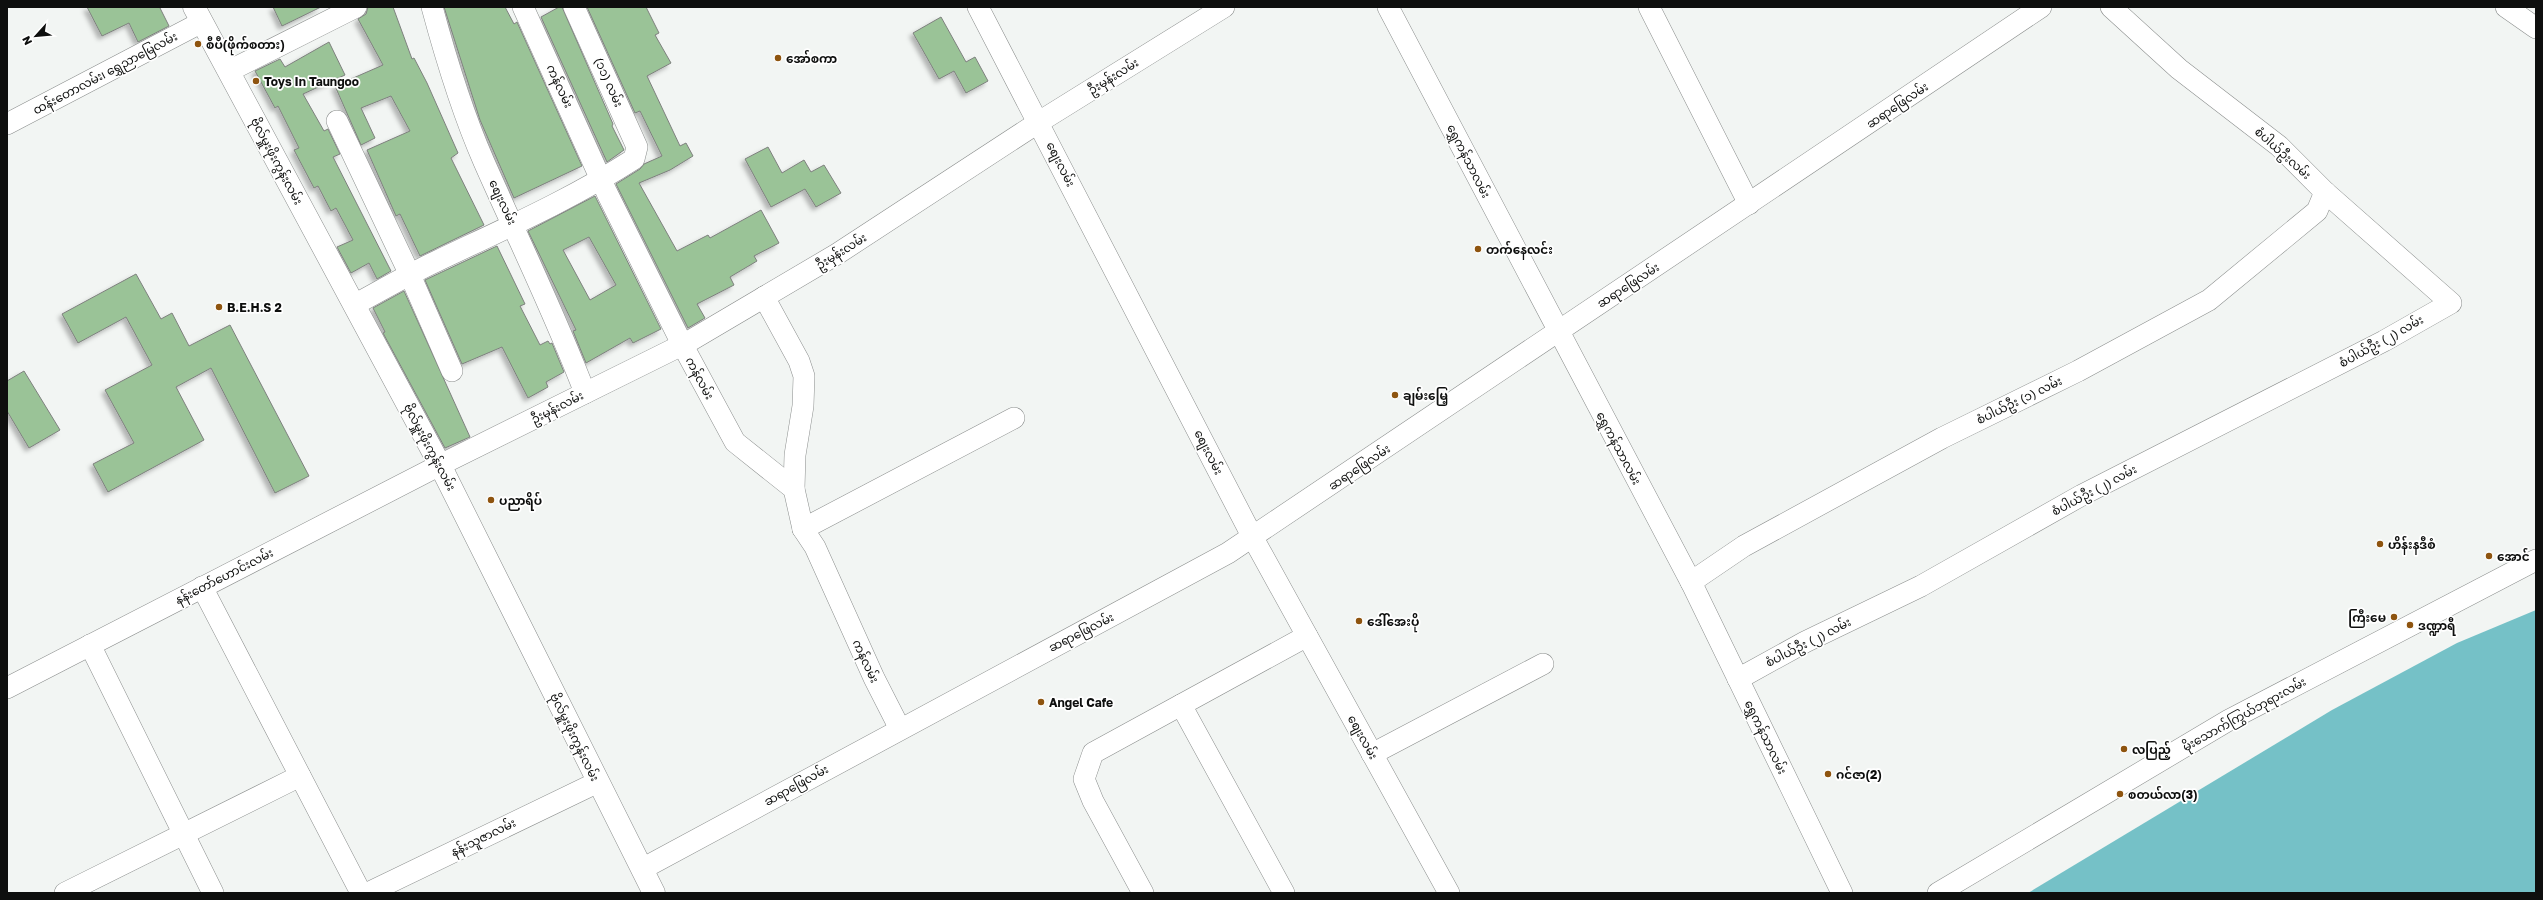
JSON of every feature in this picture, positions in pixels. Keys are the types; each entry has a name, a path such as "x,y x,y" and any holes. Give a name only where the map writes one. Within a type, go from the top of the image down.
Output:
{"street":[{"path":"229,71 356,7"},
{"name":"စျေးလမ်း","path":"432,7 454,82 484,161 514,226 585,393"},
{"name":"ကန်လမ်း","path":"523,7 601,180 682,344 735,442 794,489 803,529 816,547 874,678 900,729"},
{"name":"(၁၁) လမ်း","path":"574,7 637,147 634,159 601,180"},
{"name":"စျေးလမ်း","path":"978,7 1039,122 1253,538 1449,893"},
{"name":"ဦးမှန်းလမ်း","path":"440,465 682,344 764,297 837,254 1039,122 1224,7"},
{"name":"‌ရွှေကန်သာလမ်း","path":"1388,7 1557,332 1690,582 1842,893"},
{"path":"1649,7 1749,204"},
{"name":"ဆရာဖြေလမ်း","path":"642,869 900,729 1157,594 1253,538 2041,7"},
{"name":"စံပါယ်ဦးလမ်း","path":"2111,7 2179,69 2279,146 2324,192 2451,303"},
{"path":"2506,7 2536,28"},
{"name":"ဗိုလ်မှူးဖိုးကွန်းလမ်း","path":"198,15 440,465 654,893"},
{"name":"ထန်းတောလမ်း၊ ရွှေညာမြေလမ်း","path":"7,124 198,15"},
{"path":"337,121 410,275 452,371"},
{"path":"354,305 410,275 514,226 601,180"},
{"name":"စံပါယ်ဦး (၁) လမ်း","path":"1690,582 1744,546 1942,438 2078,371 2209,300 2317,212 2324,192"},
{"path":"764,297 798,361 804,376 803,406 795,455 794,489"},
{"name":"စံပါယ်ဦး (၂) လမ်း","path":"1738,679 1805,642 1921,586 2082,494 2377,344 2451,303"},
{"path":"803,529 1014,418"},
{"name":"နန်းတော်ဟောင်းလမ်း","path":"7,688 440,465"},
{"name":"မိုးသောက်ကြွယ်ဘုရားလမ်း","path":"1938,893 2229,720 2536,560"},
{"path":"202,587 361,893"},
{"path":"1143,893 1093,801 1084,779 1093,753 1307,636"},
{"path":"90,645 213,893"},
{"path":"1372,754 1543,664"},
{"path":"1181,705 1284,893"},
{"path":"65,893 300,776"},
{"name":"နန်းသူဇာလမ်း","path":"368,893 598,782"}],"water":[{"path":"2536,610 2536,893 2028,893 2332,710 2457,643"}],"building":[{"path":"87,7 162,7 160,8 169,26 138,42 129,23 102,36"},
{"path":"273,7 321,7 282,26"},
{"path":"368,7 393,7 412,59 414,58 427,83 458,153 451,158 484,225 420,256 400,214 396,216 367,150 410,131 391,96 361,108 375,138 361,145 335,86 383,65 358,19 366,14"},
{"path":"444,7 505,7 514,24 517,22 582,166 514,198 480,120"},
{"path":"559,7 562,7 613,124 612,126 624,150 607,162 541,17"},
{"path":"587,7 646,7 659,33 655,35 671,63 647,76 680,146 686,143 693,156 670,170 639,183 677,251 708,235 710,238 761,210 779,243 754,256 757,261 730,277 734,285 697,304 705,318 688,328 616,184 640,169 644,164 662,156 640,111 635,113"},
{"path":"941,17 966,62 975,57 988,81 966,93 954,71 939,79 913,33"},
{"path":"329,42 345,75 303,94 324,131 328,129 340,154 333,157 391,271 377,279 369,263 351,273 337,247 353,240 336,208 331,211 318,186 314,188 294,150 299,148 278,106 275,108 255,71 280,59 285,67"},
{"path":"768,147 782,173 804,160 811,172 824,165 841,193 816,207 805,189 771,207 745,159"},
{"path":"595,196 661,329 633,343 630,338 586,363 573,331 576,330 528,231","holes":["589,237 616,285 590,300 563,250"]},
{"path":"497,246 525,304 520,306 540,345 548,341 550,344 552,343 564,372 546,382 548,387 528,398 502,347 462,364 425,280"},
{"path":"136,274 161,319 172,313 189,346 230,325 309,476 275,493 211,368 176,387 204,440 108,492 93,464 134,443 105,390 152,365 126,317 78,343 62,314"},
{"path":"404,291 470,437 445,448 383,333 385,332 373,308"},
{"path":"24,371 60,430 29,448 7,411 7,381"}],"place":[{"name":"စီပီ(ဖိုက်စတား)","path":"198,44"},
{"name":"အော်စကာ","path":"778,58"},
{"name":"Toys In Taungoo","path":"256,81"},
{"name":"တက်နေလင်း","path":"1478,249"},
{"name":"B.E.H.S 2","path":"219,307"},
{"name":"ချမ်းမြေ့","path":"1395,395"},
{"name":"ပညာရိပ်","path":"491,500"},
{"name":"ဟိန်းနဒီစံ","path":"2380,544"},
{"name":"အောင်","path":"2489,556"},
{"name":"ကြီးမေ","path":"2394,617"},
{"name":"ဒေါ်အေးပို","path":"1359,621"},
{"name":"ဒဏ္ဍာရီ","path":"2410,625"},
{"name":"Angel Cafe","path":"1041,702"},
{"name":"လပြည့်","path":"2124,749"},
{"name":"ဂင်ဇာ(2)","path":"1828,774"},
{"name":"စတယ်လာ(3)","path":"2120,794"}]}
